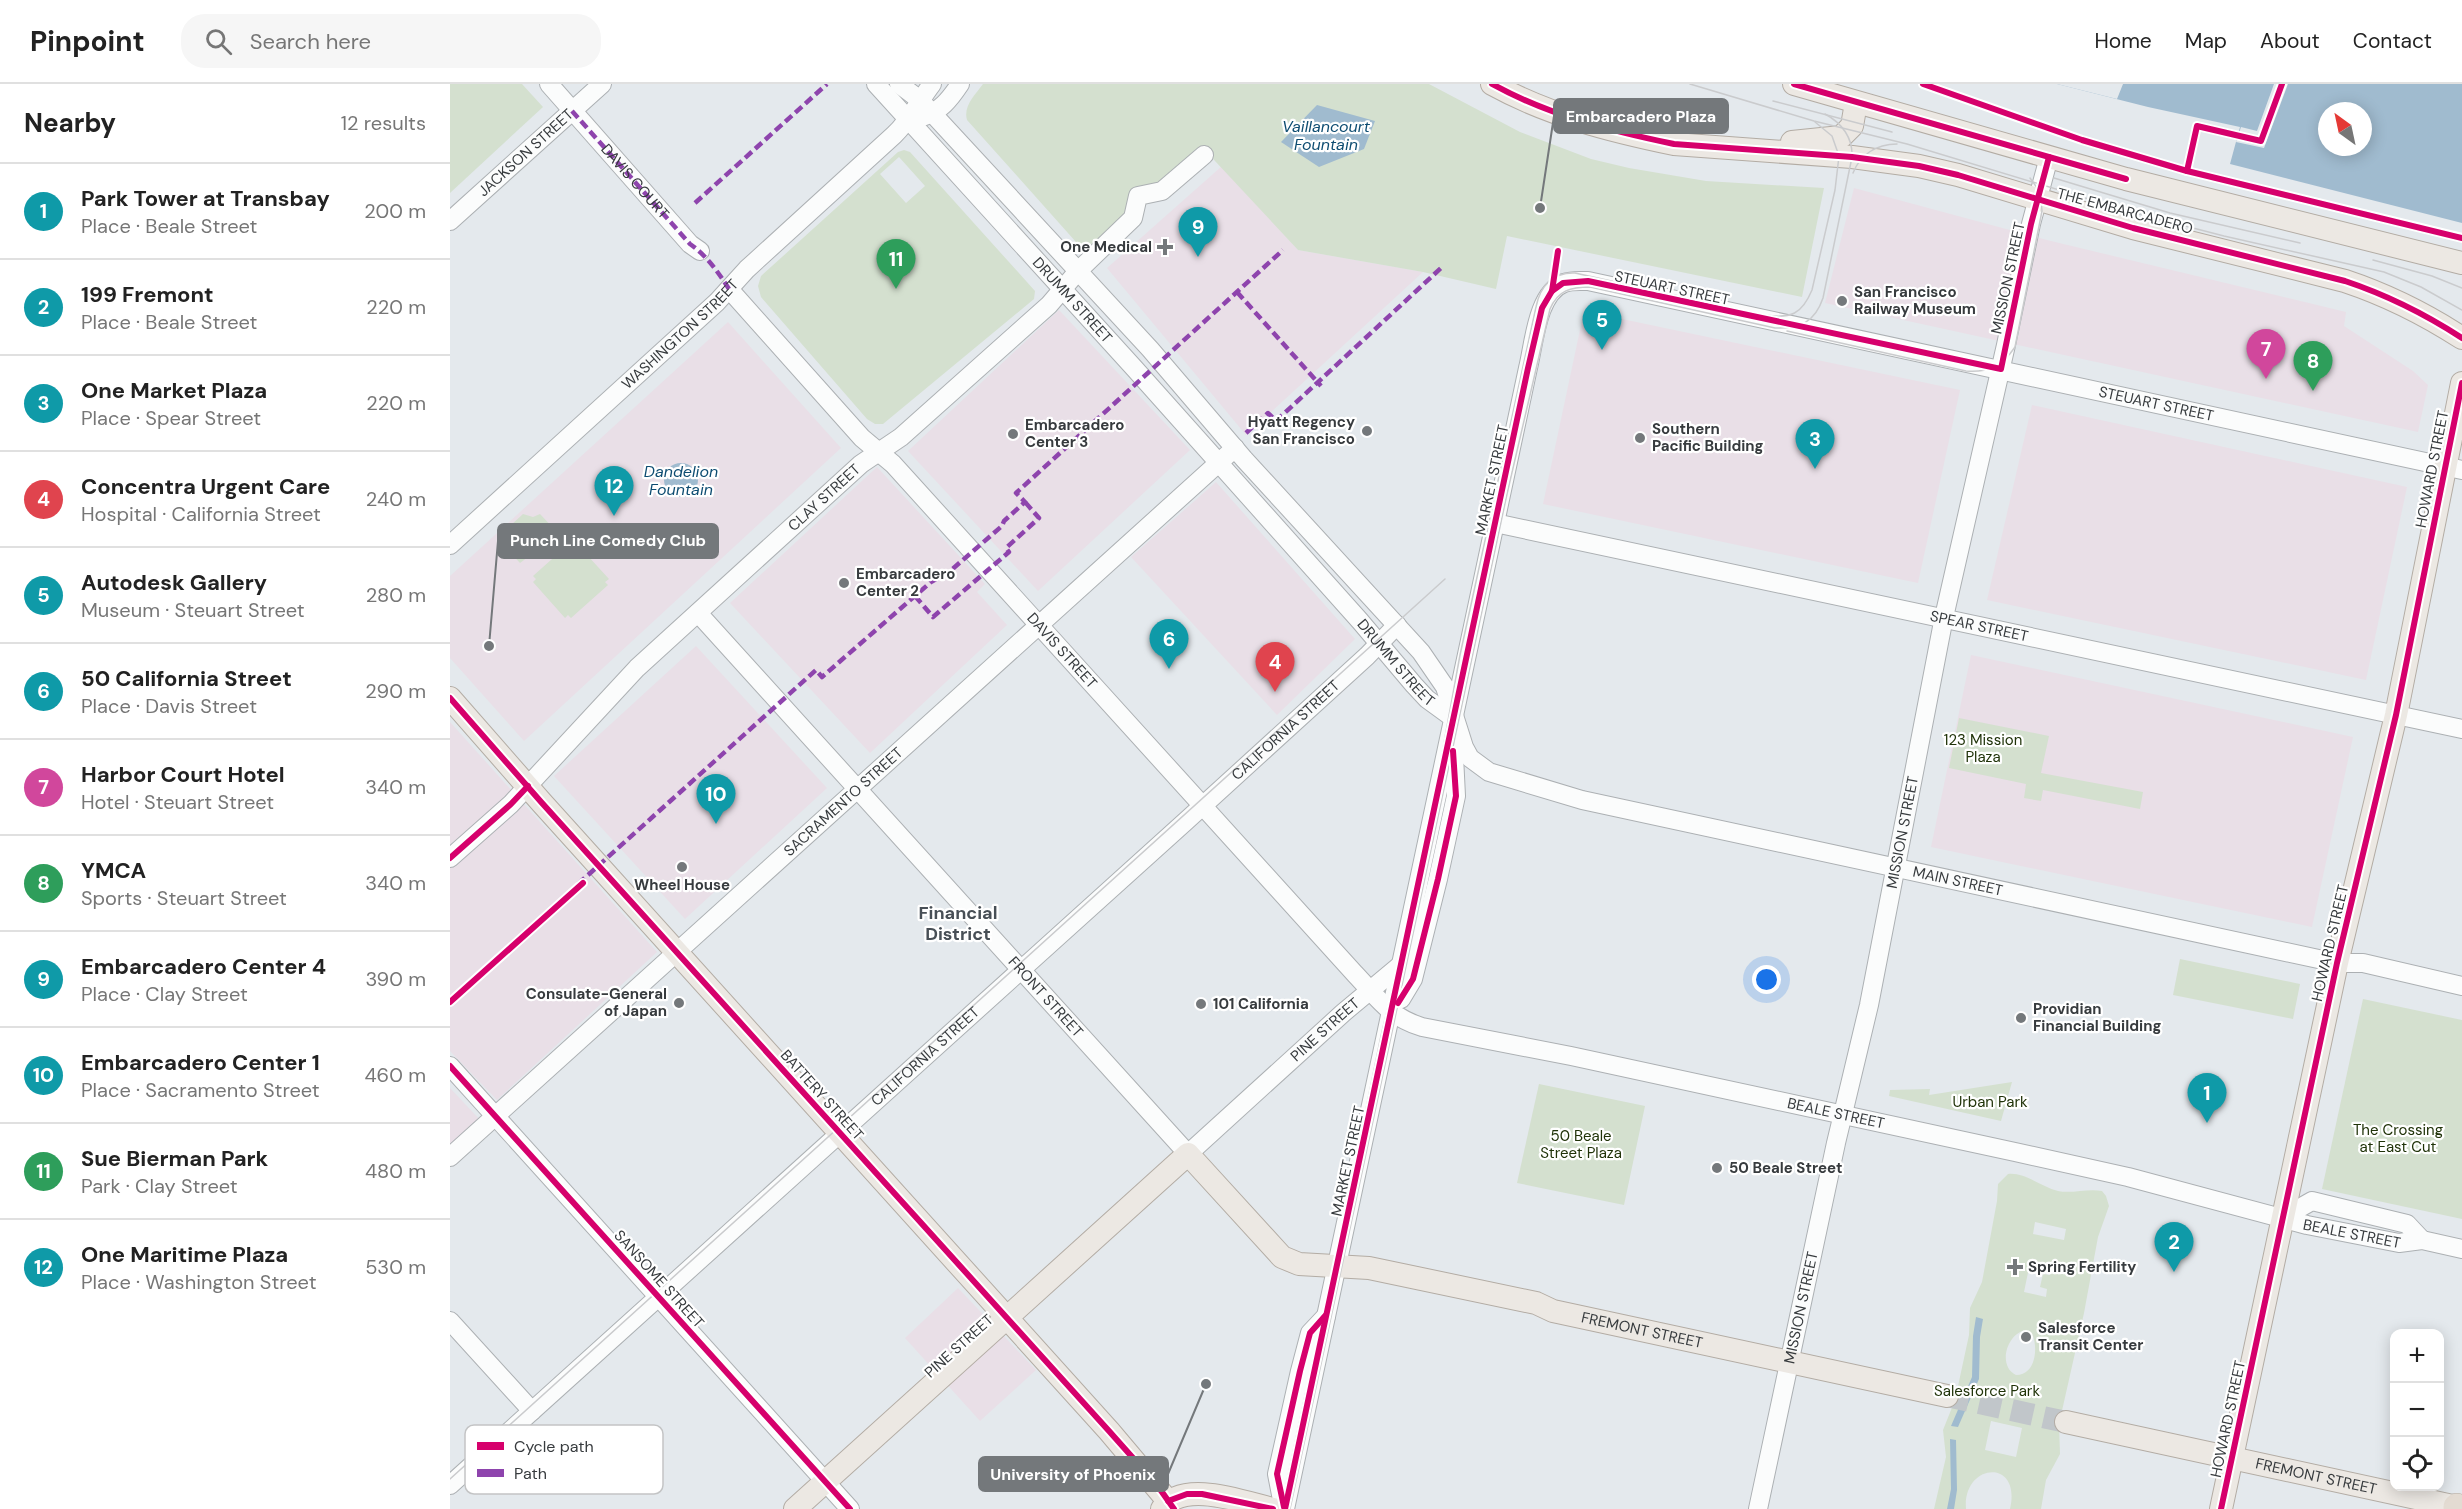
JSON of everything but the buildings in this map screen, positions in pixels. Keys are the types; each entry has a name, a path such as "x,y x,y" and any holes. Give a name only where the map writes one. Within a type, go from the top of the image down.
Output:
{"main road":[{"name":"THE EMBARCADERO","path":"1492,84 1553,112 1614,131 1674,144 1852,157 1919,166 1958,175 2133,228 2345,281 2420,312 2462,338"},
{"name":"THE EMBARCADERO","path":"1794,84 2126,179 2462,263"},
{"path":"1813,140 1830,133 1837,121 1837,109 1834,102 1822,93"},
{"path":"1746,150 1834,139 1846,133 1852,126 1856,103"},
{"name":"HOWARD STREET","path":"2221,1509 2337,963 2453,468 2462,383"},
{"name":"BATTERY STREET","path":"450,698 1141,1467 1165,1505"},
{"name":"FRONT STREET","path":"1188,1154 1282,1257 1299,1264 1337,1267"},
{"name":"PINE STREET","path":"795,1509 1188,1154"},
{"name":"FREMONT STREET","path":"1337,1267 1369,1268 1536,1303 1553,1311 1947,1396"},
{"name":"FREMONT STREET","path":"2066,1422 2459,1508"},
{"path":"1165,1505 1187,1494 1203,1494 1273,1509"}],"street":[{"path":"549,84 572,111"},
{"name":"JACKSON STREET","path":"450,221 602,84"},
{"name":"DRUMM STREET","path":"876,84 1219,463 1427,699 1449,715 1454,716"},
{"name":"DRUMM STREET","path":"899,84 920,100 1150,349 1235,448 1421,652 1445,687 1454,716"},
{"name":"WASHINGTON STREET","path":"450,545 729,290 747,269 908,121 932,84"},
{"name":"WASHINGTON STREET","path":"908,121 933,114 948,101 960,84"},
{"name":"DAVIS COURT","path":"572,111 690,244 700,251"},
{"name":"CLAY STREET","path":"450,858 511,804 637,668 861,464 901,437 1049,305 1078,271 1133,218 1138,196 1162,191 1204,155"},
{"name":"MISSION STREET","path":"1758,1509 1897,867 1944,617 2037,200 2049,158"},
{"name":"STEUART STREET","path":"1552,291 1563,283 1588,281 2453,468"},
{"name":"DAVIS STREET","path":"729,290 862,438 893,464 1392,1014"},
{"name":"MARKET STREET","path":"1285,1509 1277,1474 1297,1382 1310,1333 1328,1314 1540,314 1552,291"},
{"name":"SACRAMENTO STREET","path":"450,1157 1235,448"},
{"name":"SPEAR STREET","path":"1495,523 2462,729"},
{"name":"FRONT STREET","path":"698,613 1188,1154"},
{"name":"CALIFORNIA STREET","path":"516,1425 1202,806 1397,626"},
{"name":"MARKET STREET","path":"1392,1014 1413,979 1456,796 1454,716"},
{"name":"MAIN STREET","path":"1454,716 1470,758 1490,772 1582,800 2337,963 2363,963 2462,986"},
{"name":"PINE STREET","path":"1188,1154 1343,1013 1403,963"},
{"name":"BEALE STREET","path":"1392,1014 1402,1021 1422,1027 1571,1056 2115,1174 2282,1218 2399,1243 2422,1240 2462,1249"},
{"name":"SANSOME STREET","path":"450,1066 850,1509"},
{"name":"BEALE STREET","path":"2282,1218 2312,1201 2407,1224 2422,1240"},
{"path":"450,1321 532,1411"},
{"name":"CALIFORNIA STREET","path":"450,1485 465,1471"}],"shaded area":[{"path":"1222,166 1298,250 1423,272 1246,435 1107,268"},
{"path":"1854,188 2051,241 2346,312 2344,326 2413,371 2428,385 2418,432 1825,303"},
{"name":"Embarcadero Center 3","path":"1059,310 1190,450 1038,591 908,451"},
{"path":"1584,311 1960,390 1918,583 1543,504"},
{"path":"728,322 841,448 524,741 450,658 450,576"},
{"path":"2032,405 2407,487 2366,680 1987,600"},
{"name":"Embarcadero Center 2","path":"877,467 985,584 977,592 1007,625 870,753 730,603"},
{"path":"1216,482 1355,639 1277,715 1131,557"},
{"path":"696,646 827,788 685,919 554,776"},
{"path":"1971,655 2353,737 2312,927 1931,847"},
{"path":"450,722 657,952 497,1100 450,1051"},
{"path":"450,1088 480,1120 450,1147"},
{"path":"958,1288 1036,1370 980,1421 905,1338"}],"green space":[{"path":"450,84 522,84 543,107 450,193"},
{"path":"983,84 1429,84 1520,132 1591,159 1706,181 1824,188 1802,297 1507,236 1496,289 1423,272 1298,250 1201,146 1084,251 967,120 968,105"},
{"path":"904,150 910,152 1035,291 1034,299 883,424 875,424 867,419 761,297 758,286 761,276 898,152","holes":["899,157 925,186 906,203 880,174"]},
{"path":"523,514 533,517 540,514 556,531 538,548 535,545 538,541 521,523 505,538 521,556 525,553 528,557 520,563 497,538"},
{"path":"570,543 573,546 576,543 609,579 605,582 608,585 571,618 568,615 565,618 533,582 536,579 533,576"},
{"name":"123 Mission Plaza","path":"1959,718 2049,736 2041,773 2143,792 2140,809 2043,790 2041,801 2024,798 2026,784 1949,768"},
{"path":"2180,959 2300,984 2293,1019 2173,995"},
{"name":"The Crossing at East Cut","path":"2363,999 2462,1020 2462,1219 2322,1189"},
{"name":"Urban Park","path":"2012,1082 2001,1121 1889,1096 1890,1090 1930,1089 1929,1095"},
{"name":"50 Beale Street Plaza","path":"1539,1084 1645,1106 1624,1205 1517,1183"},
{"name":"Salesforce Park","path":"2008,1174 2014,1174 2027,1177 2058,1191 2102,1191 2109,1206 2098,1237 2084,1313 2059,1424 2060,1454 2046,1480 2041,1509 2010,1509 2011,1492 2008,1481 2000,1474 1991,1472 1981,1475 1973,1482 1967,1494 1966,1509 1934,1509 1946,1457 1943,1430 1955,1400 1969,1335 1970,1308 1982,1282 1998,1184","holes":["2035,1222 2066,1229 2064,1240 2033,1234","2030,1263 2052,1268 2050,1275 2043,1274 2040,1287 2047,1289 2046,1297 2024,1292","2026,1330 2033,1336 2035,1354 2027,1371 2016,1375 2010,1371 2006,1358 2009,1343 2019,1332","1991,1421 2022,1428 2016,1457 1985,1450"]}],"water":[{"path":"2057,84 2462,84 2462,223 2230,164 2240,127"},
{"name":"Vaillancourt Fountain","path":"1317,105 1375,121 1364,149 1319,167 1281,142"},
{"name":"Dandelion Fountain","path":"681,463 693,468 698,480 693,492 681,497 669,492 664,480 669,468"},
{"path":"1976,1317 1983,1319 1979,1379 1958,1427 1951,1426 1972,1377"},
{"path":"1950,1439 1956,1440 1957,1490 1954,1509 1947,1509 1951,1489"}],"pier":[{"path":"2057,84 2123,84 2117,99"},
{"path":"2274,84 2288,84 2264,148 2236,142 2241,127 2257,131"}],"tunnel":[{"path":"1947,1396 2066,1422"}],"tram line":[{"path":"1690,84 1814,121 1907,144 2135,213 2224,236 2384,272 2421,287 2462,310"},
{"path":"1773,101 1892,132"},
{"path":"1290,1509 1507,494 1550,309 1557,298 1566,291 1590,287 1775,328 1792,327 1811,318 1823,298 1852,157 1851,144 1845,132 1837,122 1825,114"},
{"path":"1436,787 1460,655 1536,307 1544,287 1560,275 1575,273 1765,315 1782,316 1800,310 1812,290 1835,190 1839,156 1832,136 1815,122"},
{"path":"1853,173 1864,156 1876,148 1897,144"},
{"path":"1787,331 1966,371 1981,371 2000,363 2015,347 2042,211 2040,192 2030,178"},
{"path":"2054,178 2170,213 2300,243"},
{"path":"2373,260 2432,276 2462,288"},
{"path":"510,1425 1445,579"},
{"path":"1340,1236 1381,1036 1400,957"},
{"path":"1281,1509 1306,1391"},
{"path":"450,1479 465,1465"}],"marked path":[{"path":"695,203 827,84"},
{"path":"572,111 690,244 707,259 729,289"},
{"path":"578,884 816,670 822,677 931,582 949,572 1002,526 1004,521 1025,502 1016,493 1283,250"},
{"path":"1246,433 1268,413 1276,421 1441,268"},
{"path":"1237,292 1321,386"},
{"path":"915,596 933,617 1009,552 1006,548 1039,518 1025,502"}],"cycle path":[{"path":"1492,84 1535,105 1580,121 1674,144 1852,157 1919,166 1958,175 2133,228 2345,281 2405,306 2462,338"},
{"path":"1794,84 2126,179"},
{"path":"1923,84 2082,140 2187,171 2462,238"},
{"path":"2187,171 2197,126 2261,141 2282,84"},
{"path":"1552,291 1563,283 1588,281 2001,369 2031,224 2049,157"},
{"path":"1285,1509 1528,368 1542,308 1552,291 1558,251"},
{"path":"2221,1509 2337,963 2396,715 2462,383"},
{"path":"450,698 1109,1431 1157,1485 1174,1509"},
{"path":"1398,1003 1413,979 1438,879 1456,796 1453,751"},
{"path":"450,858 528,786"},
{"path":"450,1002 583,883"},
{"path":"450,1066 850,1509"},
{"path":"1284,1507 1277,1474 1310,1333 1325,1316"},
{"path":"1168,1501 1187,1494 1202,1494 1273,1509"}],"place":[{"name":"Embarcadero Plaza","path":"1540,208"},
{"name":"One Medical","path":"1165,247"},
{"name":"Embarcadero Center 4","path":"1198,257"},
{"name":"Sue Bierman Park","path":"896,289"},
{"name":"San Francisco Railway Museum","path":"1842,301"},
{"name":"Autodesk Gallery","path":"1602,350"},
{"name":"Harbor Court Hotel","path":"2266,379"},
{"name":"YMCA","path":"2313,391"},
{"name":"Hyatt Regency San Francisco","path":"1367,431"},
{"name":"Embarcadero Center 3","path":"1013,434"},
{"name":"Southern Pacific Building","path":"1640,438"},
{"name":"One Market Plaza","path":"1815,469"},
{"name":"One Maritime Plaza","path":"614,516"},
{"name":"Embarcadero Center 2","path":"844,583"},
{"name":"Punch Line Comedy Club","path":"489,646"},
{"name":"50 California Street","path":"1169,669"},
{"name":"Concentra Urgent Care","path":"1275,692"},
{"name":"Embarcadero Center 1","path":"716,824"},
{"name":"Wheel House","path":"682,867"},
{"name":"Consulate-General of Japan","path":"679,1003"},
{"name":"101 California","path":"1201,1004"},
{"name":"Providian Financial Building","path":"2021,1018"},
{"name":"Park Tower at Transbay","path":"2207,1123"},
{"name":"50 Beale Street","path":"1717,1168"},
{"name":"Spring Fertility","path":"2015,1267"},
{"name":"199 Fremont","path":"2174,1272"},
{"name":"Salesforce Transit Center","path":"2026,1337"},
{"name":"University of Phoenix","path":"1206,1384"}],"district":[{"name":"Financial District","path":"958,923"}]}
